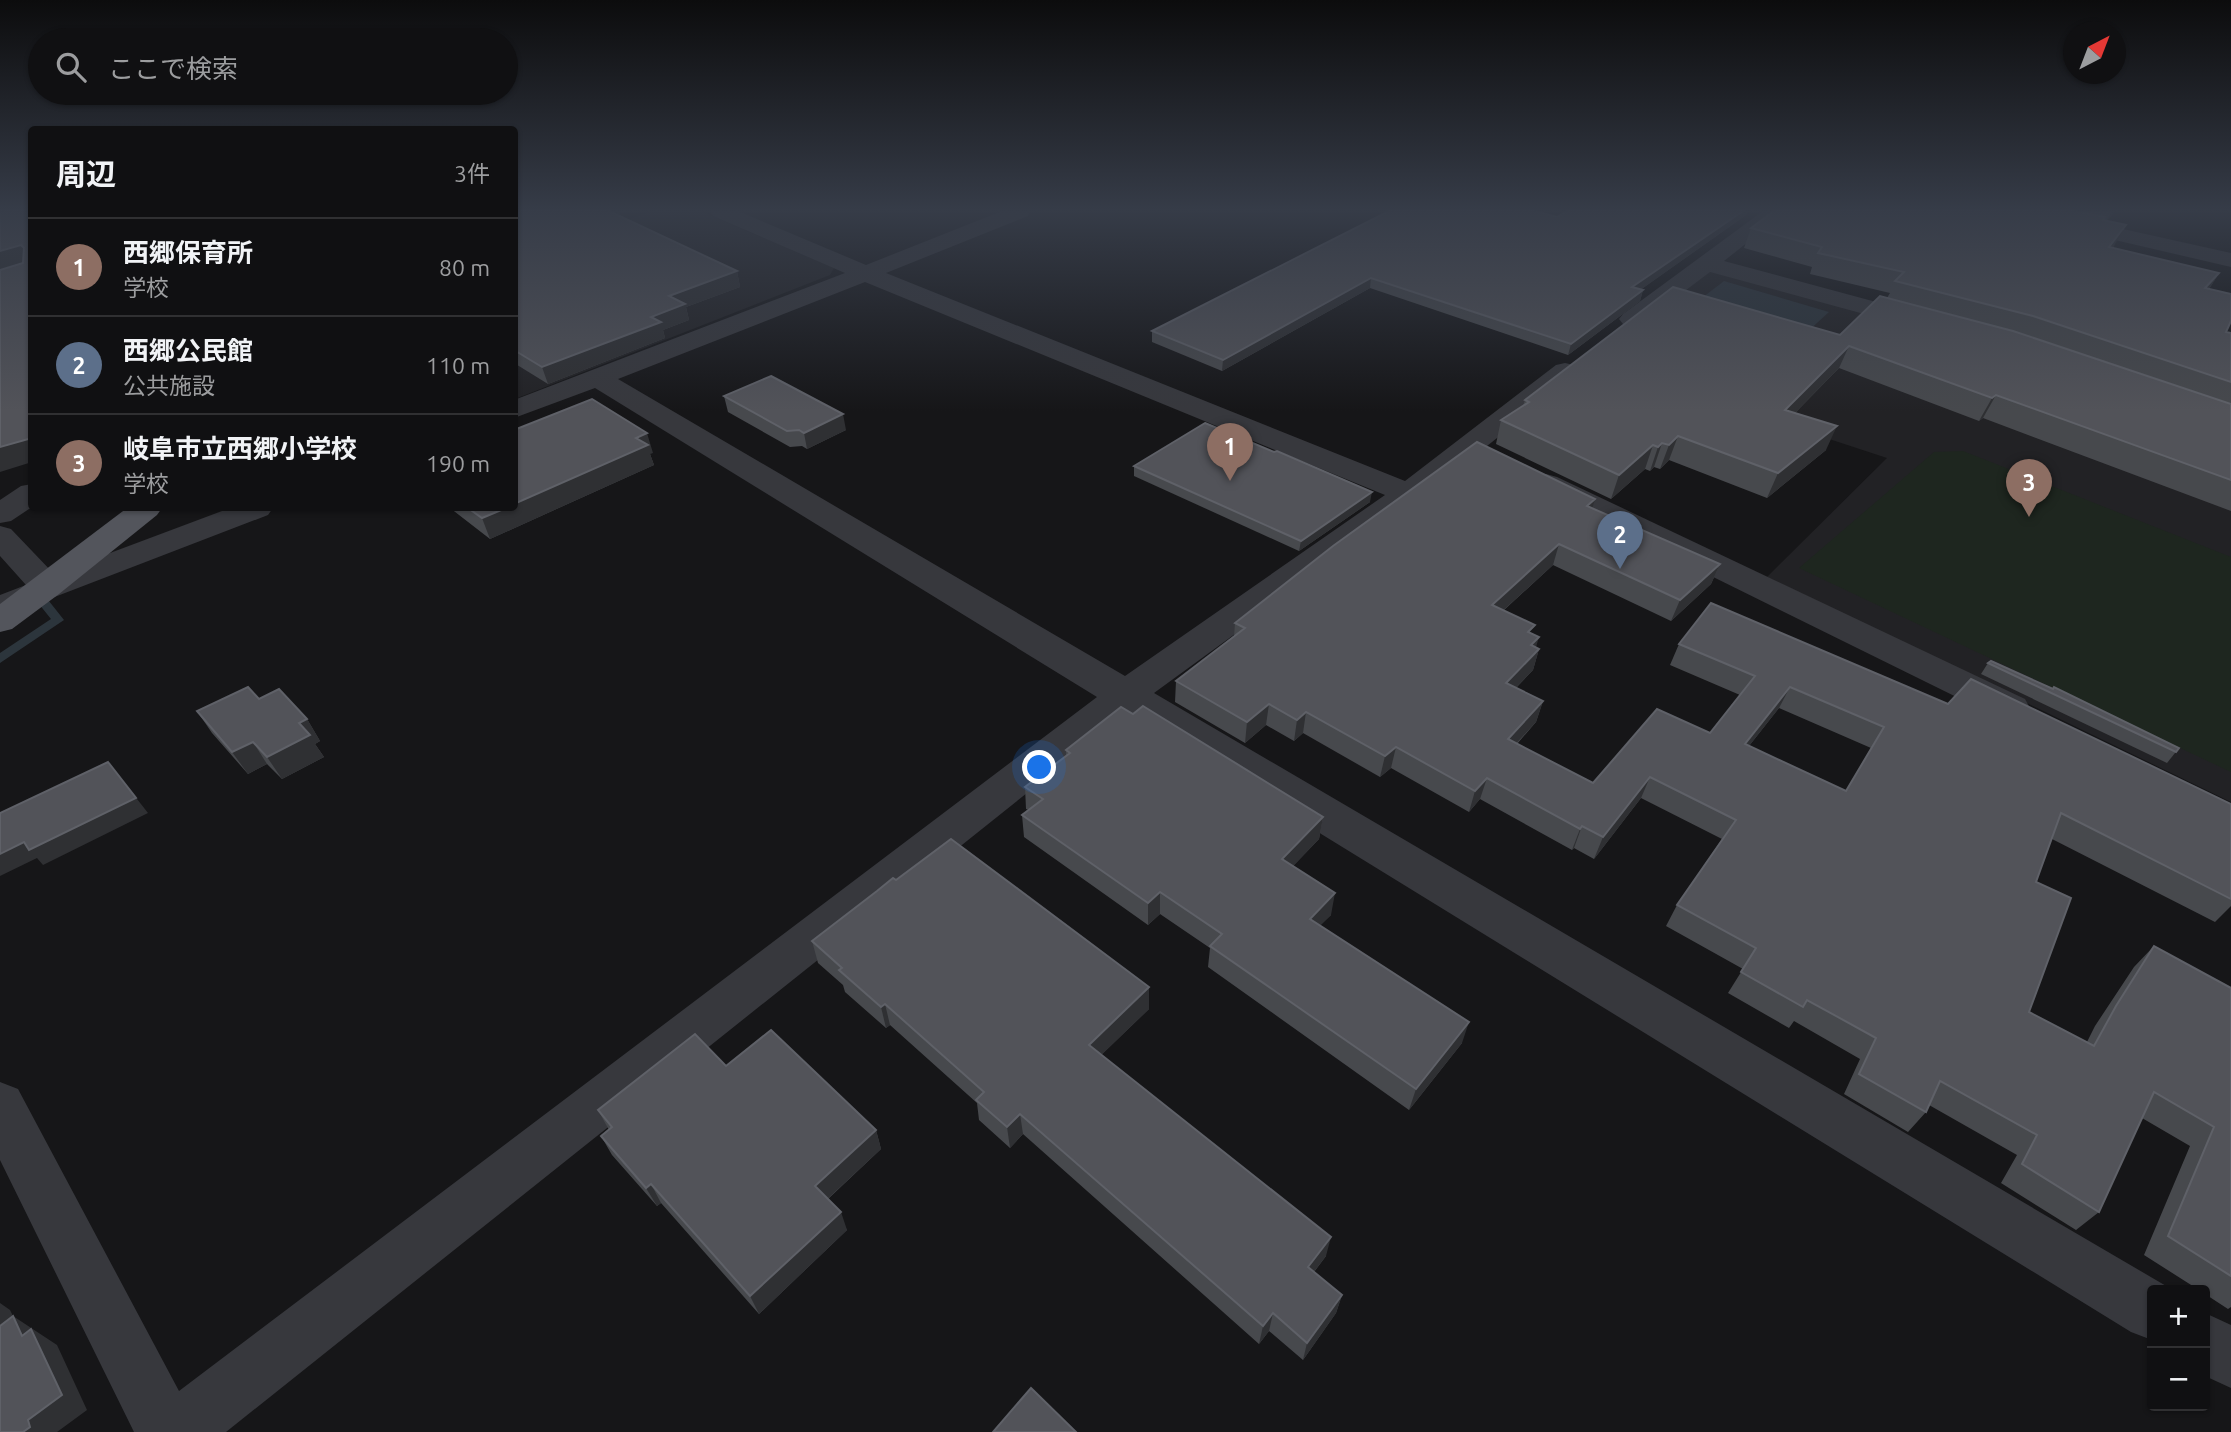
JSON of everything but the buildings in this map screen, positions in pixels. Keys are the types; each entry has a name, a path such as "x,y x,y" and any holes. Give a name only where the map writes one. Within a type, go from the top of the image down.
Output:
{"main road":[{"path":"0,621 142,511"}],"street":[{"path":"518,409 852,278"},
{"path":"876,278 1408,493"},
{"path":"1608,337 1685,278"},
{"path":"1763,278 1945,328"},
{"path":"176,1432 1125,695 1408,493 1587,354"},
{"path":"597,379 2147,1308"},
{"path":"1468,445 2043,724"},
{"path":"0,514 28,496"},
{"path":"0,607 249,511"},
{"path":"0,536 47,587"},
{"path":"0,1106 167,1432"},
{"path":"2210,1346 2231,1358"}],"shaded area":[{"path":"518,278 823,278 518,398"},
{"path":"1699,278 1734,278 2006,350 2231,429 2231,802 1767,577 1887,458 1594,362"},
{"path":"1724,281 1829,312 1806,333 1698,301"},
{"path":"1963,451 2231,557 2231,772 1799,568 1934,452"}],"waterway":[{"path":"0,659 58,620 33,589"}],"place":[{"name":"西郷保育所","path":"1230,481"},
{"name":"岐阜市立西郷小学校","path":"2029,517"},
{"name":"西郷公民館","path":"1620,569"}]}
